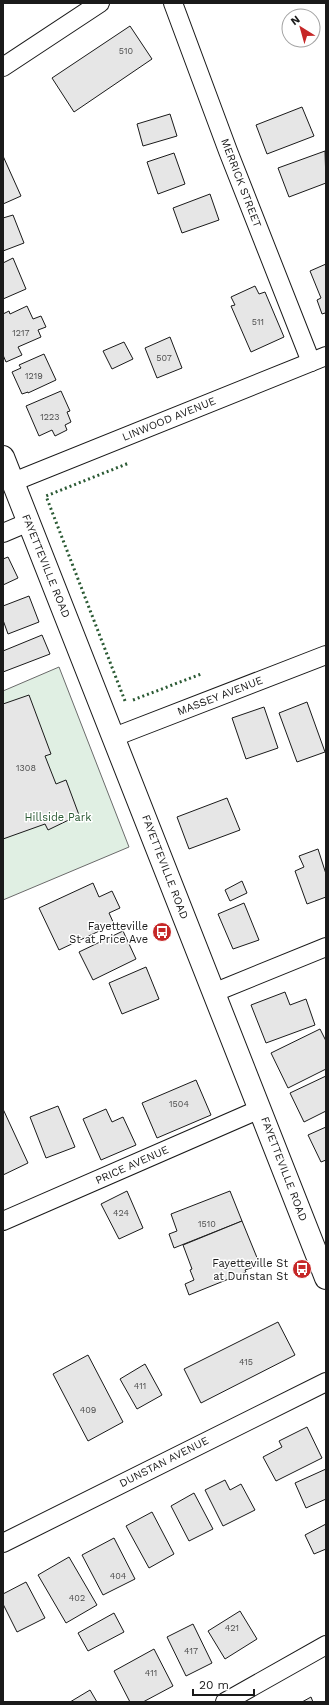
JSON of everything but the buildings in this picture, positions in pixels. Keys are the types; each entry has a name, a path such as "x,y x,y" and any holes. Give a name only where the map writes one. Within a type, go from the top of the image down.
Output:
{"main road":[{"name":"FAYETTEVILLE ROAD","path":"3,457 260,1109 320,1244 326,1278"}],"street":[{"path":"3,67 100,3"},
{"name":"MERRICK STREET","path":"173,3 228,151 319,359"},
{"name":"LINWOOD AVENUE","path":"13,482 319,359"},
{"path":"3,533 29,522"},
{"name":"MASSEY AVENUE","path":"114,736 326,655"},
{"path":"214,993 326,947"},
{"name":"PRICE AVENUE","path":"3,1221 260,1109"},
{"name":"DUNSTAN AVENUE","path":"3,1542 326,1382"},
{"path":"225,1702 326,1645"}],"green space":[{"name":"Hillside Park","path":"59,667 129,847 3,900 3,691"}],"hedge":[{"path":"125,701 46,496 129,463"},
{"path":"133,700 201,674"}],"place":[{"name":"Fayetteville St at Price Ave","path":"162,932"},
{"name":"Fayetteville St at Dunstan St","path":"302,1269"}]}
